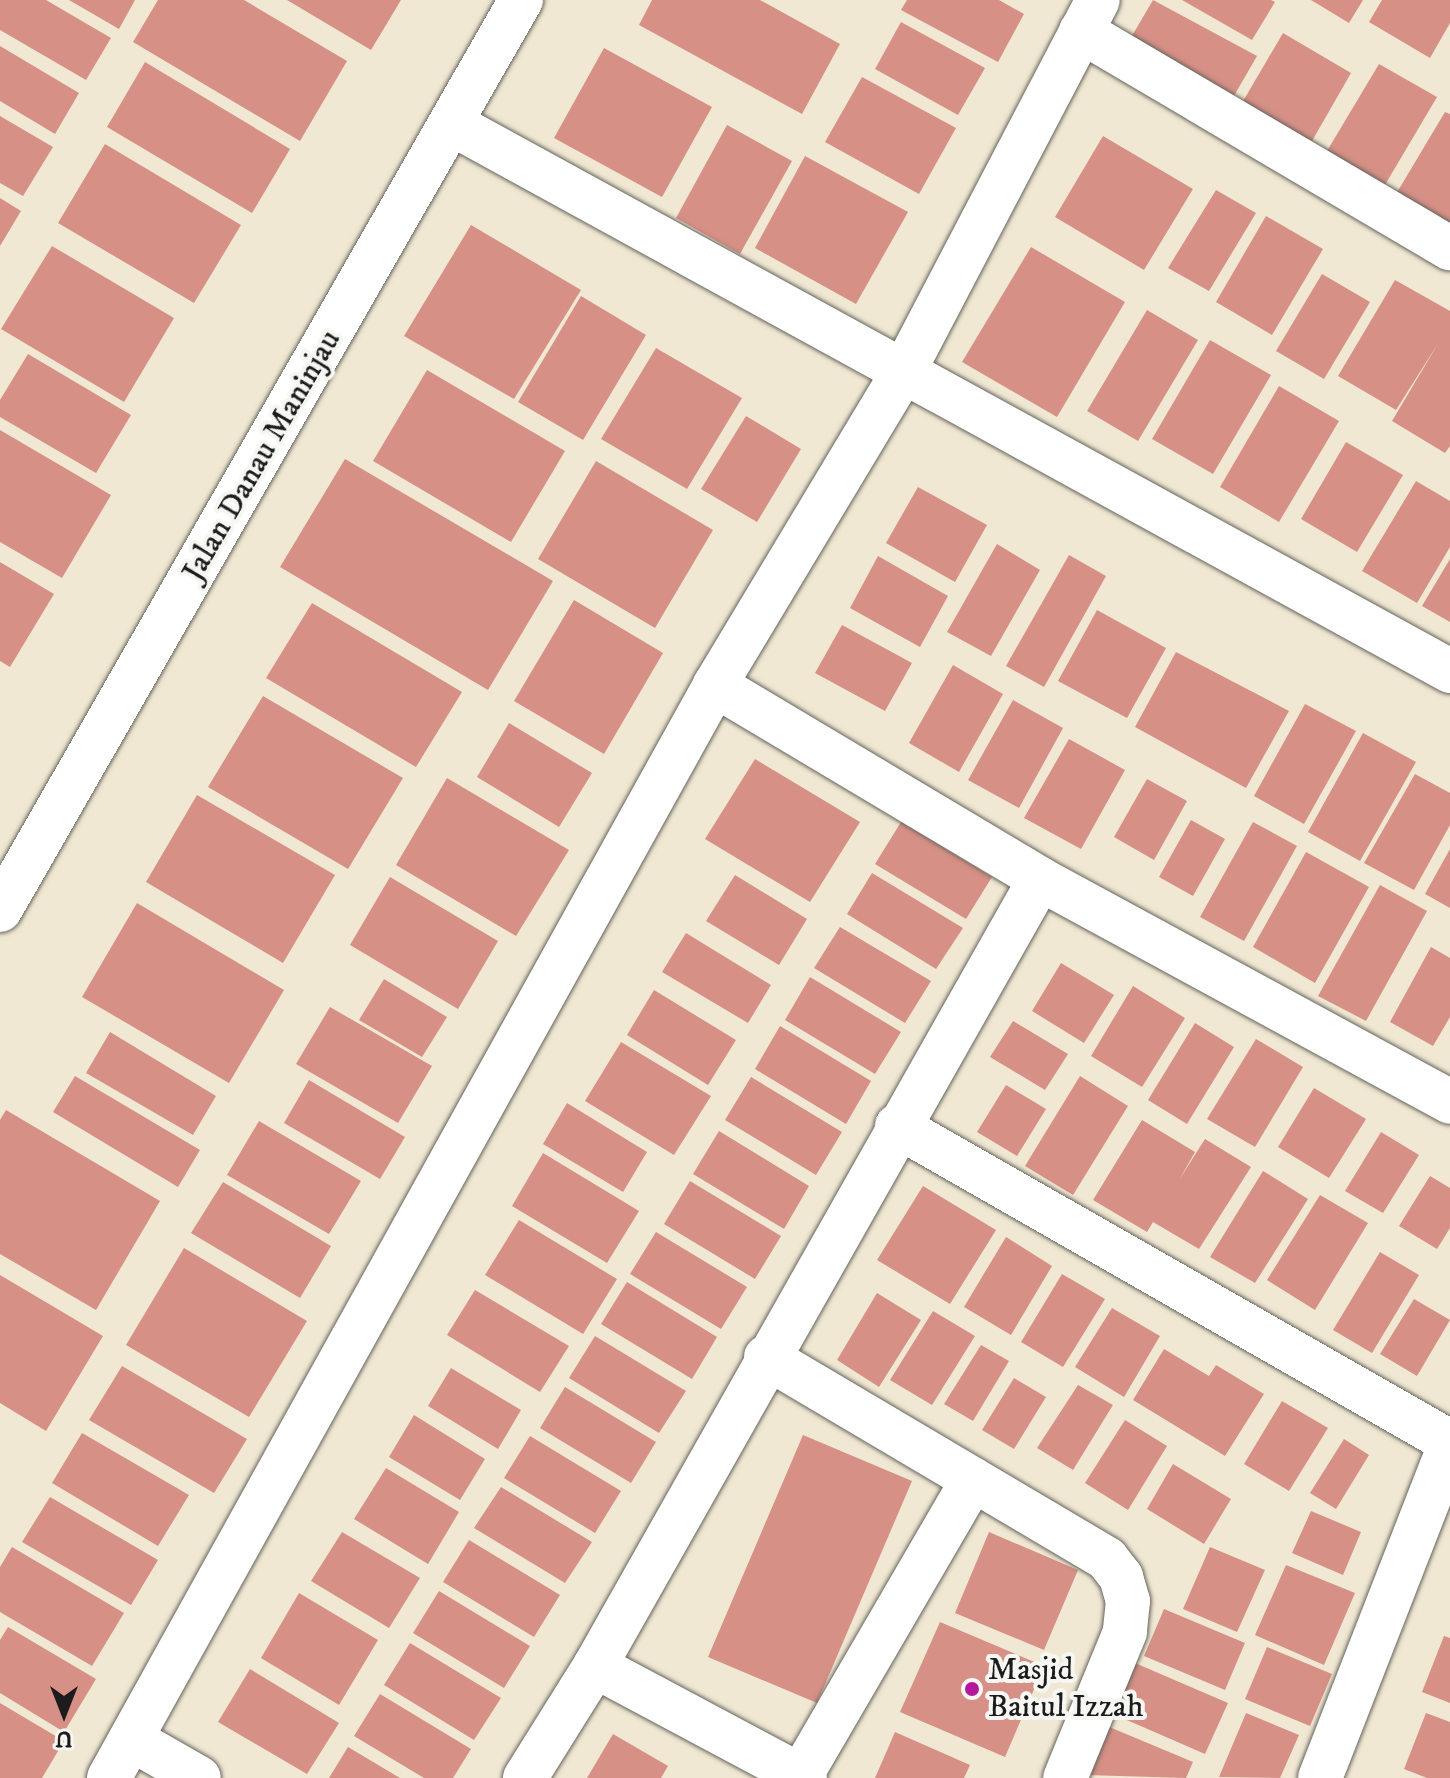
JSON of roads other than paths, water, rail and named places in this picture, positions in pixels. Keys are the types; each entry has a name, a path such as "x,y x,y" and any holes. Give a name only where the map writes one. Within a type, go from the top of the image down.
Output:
{"street":[{"name":"Jalan Danau Maninjau","path":"0,910 454,125 521,0"},
{"path":"109,1778 715,685 905,369 1090,16 1450,248"},
{"path":"454,125 905,369 1450,671"},
{"path":"715,685 1040,879 1450,1102"},
{"path":"525,1778 595,1666 766,1357 1040,879"},
{"path":"897,1126 1450,1444 1320,1778"},
{"path":"766,1357 1107,1559 1121,1577 1128,1601 1125,1632 1065,1778"},
{"path":"595,1666 803,1777 973,1479"},
{"path":"131,1739 199,1778"}],"place":[{"name":"Masjid Baitul Izzah","path":"972,1689"}]}
